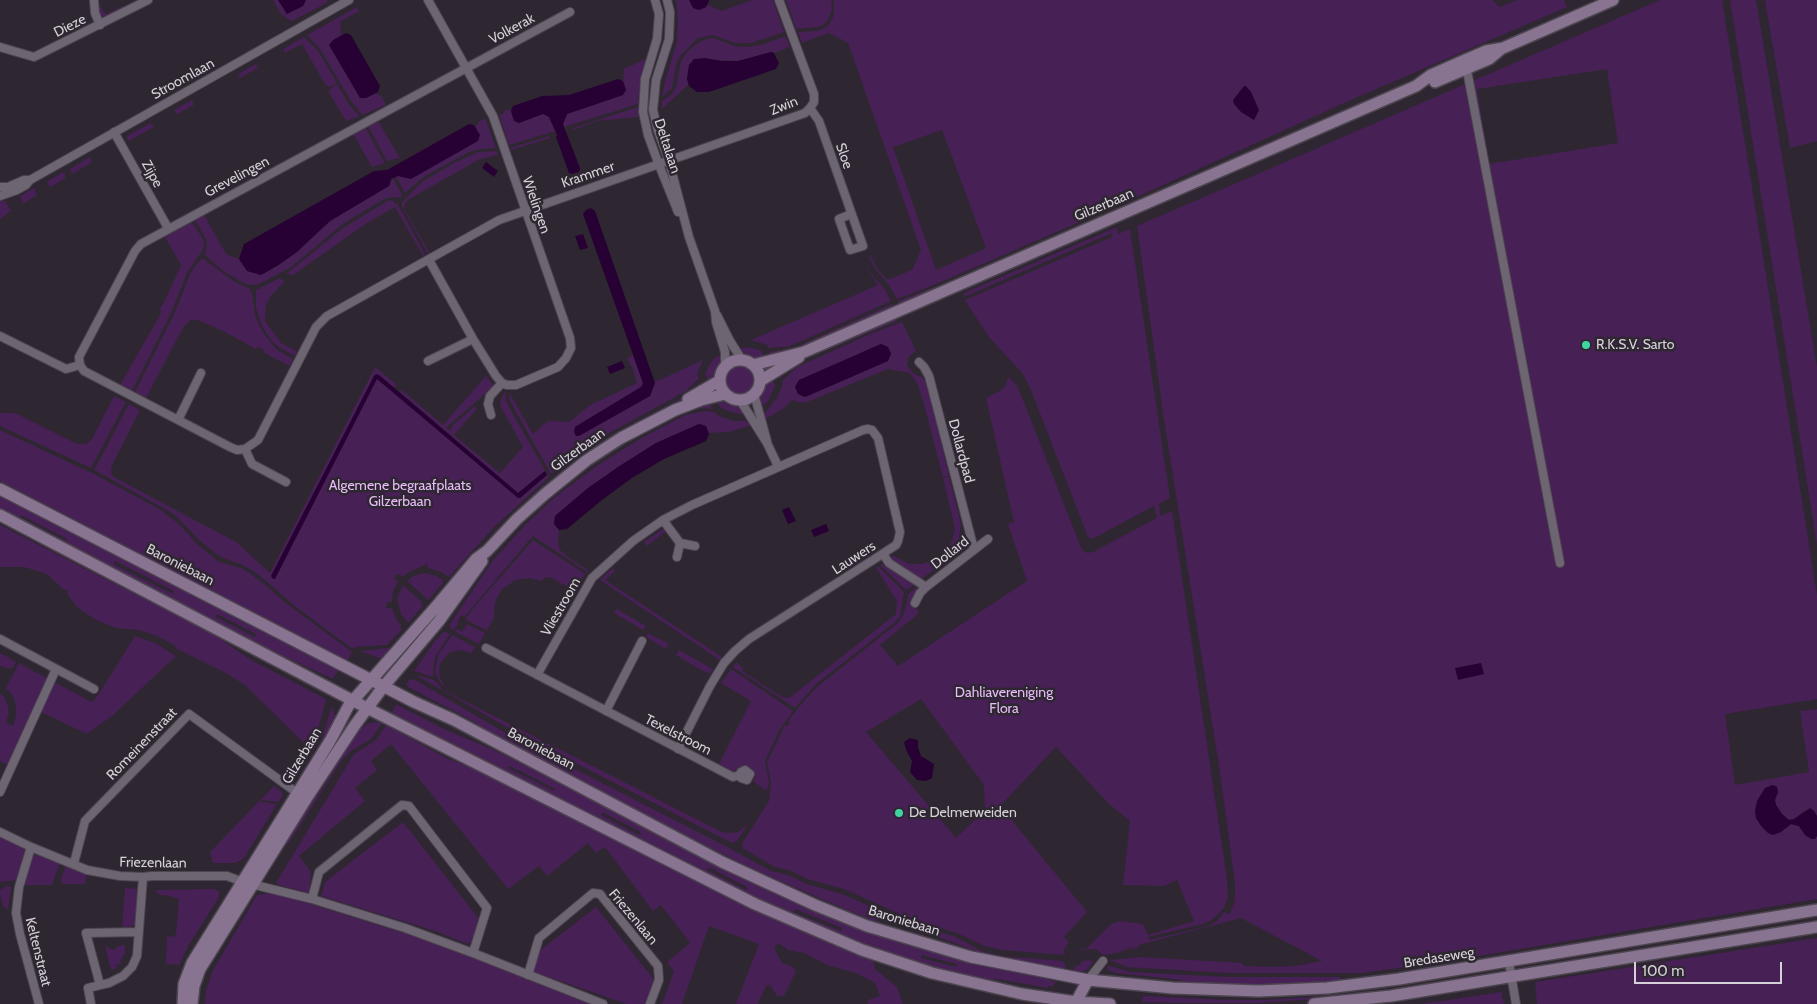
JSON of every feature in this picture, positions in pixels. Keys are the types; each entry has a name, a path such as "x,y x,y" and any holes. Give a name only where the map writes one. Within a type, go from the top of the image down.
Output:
{"main road":[{"name":"Gilzerbaan","path":"753,365 804,352 1416,86 1435,82 1466,64 1489,59 1503,48 1613,0"},
{"name":"Gilzerbaan","path":"760,381 804,352"},
{"path":"735,360 742,360 753,365 758,371 760,381 754,394 749,398 740,400 725,394 719,381 725,365 735,360"},
{"name":"Gilzerbaan","path":"675,410 680,404 719,381"},
{"name":"Gilzerbaan","path":"192,1004 194,986 200,969 248,883 301,796 352,701 476,559 487,551 517,519 545,494 588,460 621,438 675,410 701,400 725,394"},
{"name":"Baroniebaan","path":"0,489 383,687 454,720 722,862 815,905 868,926 971,957 1088,980"},
{"path":"0,514 352,701 756,904 862,950 932,973 1022,994 1075,1003 1110,1004"},
{"name":"Gilzerbaan","path":"301,796 383,687 454,602 487,551"},
{"name":"Gilzerbaan","path":"183,1004 184,984 192,962 248,883"},
{"path":"1813,911 1802,917 1799,922 1803,926 1813,927"},
{"name":"Bredaseweg","path":"1088,980 1173,988 1249,990 1289,990 1372,983 1813,911"},
{"path":"1314,1004 1391,996 1813,927"},
{"path":"1075,1003 1088,980"}],"street":[{"path":"94,0 95,14 100,25"},
{"name":"Dieze","path":"0,48 34,57 148,0"},
{"name":"Stroomlaan","path":"0,196 26,185 30,180 349,0"},
{"name":"Wielingen","path":"428,0 492,116 570,338 571,348 566,358 558,367 516,385 508,385 502,382"},
{"name":"Deltalaan","path":"655,0 659,14 657,39 645,79 643,112 648,135 658,164 689,236 715,311 742,360"},
{"name":"Deltalaan","path":"667,0 670,12 669,40 656,80 653,110 689,236"},
{"name":"Zwin","path":"658,164 805,113 810,108 814,102 814,94 779,0"},
{"name":"Volkerak","path":"466,69 570,12"},
{"path":"1466,64 1560,563"},
{"name":"Grevelingen","path":"80,365 79,358 135,250 141,244 466,69"},
{"name":"Sloe","path":"810,108 818,121 851,214"},
{"name":"Zijpe","path":"114,132 168,228"},
{"name":"Krammer","path":"525,210 658,164"},
{"name":"Stroomlaan","path":"0,187 8,187 24,180 30,180"},
{"path":"0,336 66,369 80,365 90,375 230,447 237,450 245,449 258,440 316,327 326,316 499,220 525,210"},
{"path":"429,260 473,339 496,376 502,382 490,396 488,404 490,415"},
{"name":"Deltalaan","path":"715,311 716,322 725,352 725,365"},
{"path":"428,360 473,339"},
{"name":"Dollardpad","path":"919,362 929,376 974,549"},
{"path":"178,420 201,373"},
{"path":"754,394 767,443"},
{"path":"740,400 767,443 778,466"},
{"name":"Lauwers","path":"678,749 710,686 724,663 735,651 749,639 896,545 900,537 878,438 875,433 868,429 863,430 778,466"},
{"path":"245,449 252,464 286,482"},
{"name":"Vliestroom","path":"537,675 592,578 632,542 663,520 778,466"},
{"path":"663,520 680,543 695,546"},
{"name":"Dollard","path":"915,603 920,592 988,539"},
{"path":"677,557 680,543"},
{"name":"Dollard","path":"882,554 889,563 926,587"},
{"path":"0,639 94,689"},
{"path":"606,711 642,641"},
{"name":"Texelstroom","path":"486,648 678,749 734,777 740,775"},
{"path":"0,792 56,669"},
{"name":"Romeinenstraat","path":"74,864 85,821 189,714 301,796"},
{"path":"312,899 319,872 402,805 409,806 487,908 473,952"},
{"name":"Friezenlaan","path":"0,832 87,870 120,876 143,877 227,876 312,899 405,928 473,952 603,1004"},
{"name":"Keltenstraat","path":"31,847 19,887 16,913 39,1004"},
{"path":"91,1004 88,988 117,980 128,972 137,956 143,877"},
{"name":"Friezenlaan","path":"528,975 539,938 593,893 600,894 658,966 659,980 650,1004"},
{"path":"100,985 86,933 139,932"},
{"path":"1088,980 1104,961"},
{"path":"1509,962 1516,1004"}],"green space":[{"path":"100,0 103,12 107,14 134,0 123,6 124,8 104,18 99,14"},
{"path":"273,0 278,0 287,14 303,6 306,0 327,0 327,2 291,21 281,14"},
{"path":"676,0 689,0 693,8 699,10 708,5 722,11 752,0 773,0 784,32 751,43 735,43 713,35 698,38 680,56 676,65 672,88 662,97 677,41 678,18"},
{"path":"786,0 831,0 832,9 828,20 823,25 796,29"},
{"path":"834,0 1492,0 1500,7 1517,0 1564,0 1567,7 1353,99 1119,205 941,282 897,299 869,257 871,256 878,270 888,280 912,270 921,250 848,43 829,33 802,43 798,32 817,31 828,26 834,15","holes":["942,130 986,248 936,270 893,147"]},
{"name":"Dahliavereniging Flora","path":"1660,0 1722,0 1817,595 1817,699 1725,714 1735,785 1809,772 1800,711 1817,709 1817,816 1814,811 1804,811 1794,819 1789,820 1776,805 1775,800 1778,792 1769,786 1780,833 1791,824 1799,826 1805,835 1815,839 1817,836 1817,899 1443,962 1361,973 1228,973 1127,967 1110,960 1140,957 1243,963 1243,966 1273,967 1295,966 1322,961 1241,918 1139,945 1139,947 1129,951 1135,946 1117,953 1103,955 1096,949 1078,950 1086,949 1111,924 1120,921 1143,924 1148,935 1194,921 1177,880 1164,886 1123,885 1130,821 1109,804 1056,747 1000,806 1087,912 1064,937 1069,942 1064,949 1065,955 1003,950 984,946 957,933 911,919 844,889 807,879 789,870 775,867 742,848 743,842 769,801 771,783 767,762 785,725 787,726 790,722 788,721 817,687 898,623 904,613 909,593 917,587 912,602 919,613 880,645 898,666 1027,581 1008,524 1014,522 986,398 1005,387 1008,377 1016,384 1021,395 1082,550 1087,553 1093,552 1157,518 1154,506 1092,539 1088,537 1031,390 1023,374 988,336 965,300 1112,237 1112,233 964,297 964,293 1117,227 1118,234 1130,229 1170,498 1159,504 1160,516 1172,511 1227,879 1228,898 1224,908 1213,919 1203,924 1148,937 1150,940 1208,926 1217,921 1224,912 1230,914 1235,900 1235,883 1220,772 1163,413 1137,226","holes":["1607,69 1618,143 1489,164 1477,89","921,699 984,785 985,810 956,838 866,732"]},
{"path":"1730,0 1756,0 1817,367 1817,545"},
{"path":"1765,0 1817,0 1817,141 1790,148"},
{"path":"357,7 359,11 340,22 341,36 333,40 360,98 366,98 376,93 382,97 386,105 362,115 349,98 320,49 307,35"},
{"path":"785,36 790,47 774,53 771,52 738,61 715,60 689,65 687,79 689,84 662,109 662,101 672,94 676,87 681,61 688,51 699,42 709,38 735,46 747,47 765,44"},
{"path":"304,37 318,51 337,83 329,87 326,86 302,44 285,53 283,49"},
{"path":"646,59 640,81 638,104 564,127 563,124 567,114 623,95 626,90 623,82 624,69"},
{"path":"256,64 258,68 240,78 238,74"},
{"path":"337,84 348,103 359,116 346,121 328,91 331,91 330,89"},
{"path":"192,100 194,105 177,114 174,110"},
{"path":"638,107 638,117 597,121 574,130 573,128"},
{"path":"506,109 511,111 514,119 519,123 543,114 549,117 555,131 509,145 499,115 503,114"},
{"path":"485,118 496,148 469,152 425,176 405,193 396,176 479,135 475,128"},
{"path":"379,122 400,158 387,161 368,126"},
{"path":"151,123 154,127 128,141 127,136"},
{"path":"365,127 384,163 372,167 352,132"},
{"path":"549,136 550,138 511,150 510,148"},
{"path":"497,151 498,155 480,159 406,201 404,208 429,252 428,254 402,206 402,202 423,181 456,162 478,152"},
{"path":"90,157 92,162 72,174 70,169"},
{"path":"595,170 598,178 573,186 572,181 583,177 585,173"},
{"path":"63,172 66,177 51,187 48,185 48,181"},
{"path":"393,178 402,195 400,198 384,199 344,223 291,267 261,283 255,285 245,284 223,271 205,255 206,239 195,220 204,215 226,254 239,259 247,271 261,275 290,257 338,216 389,186"},
{"path":"34,188 37,195 23,204 20,196"},
{"path":"389,200 398,205 425,255 423,256 395,207 367,223 293,275 286,274 343,228"},
{"path":"0,201 5,201 11,211 0,219"},
{"path":"192,222 203,239 204,248 187,273 172,311 132,391 120,385 160,315 161,311 159,310 181,265 165,237"},
{"path":"1112,224 1114,225 965,290 966,287"},
{"path":"202,258 235,282 249,288 252,293 255,315 263,333 277,350 293,359 290,366 263,352 264,350 258,344 259,348 256,349 223,331 198,320 191,320 184,326 146,398 135,392 175,312 190,274"},
{"path":"863,259 871,274 884,288 891,301 790,346 769,348 767,345 751,340 878,285 870,274"},
{"path":"280,278 284,282 270,297 266,305 265,321 281,343 297,351 295,356 272,341 262,326 256,308 256,290"},
{"path":"943,284 942,287 899,304 898,301"},
{"path":"892,304 893,307 798,349 772,358 769,352 794,348"},
{"path":"896,319 897,321 802,360 791,367 780,378 778,372 800,360"},
{"path":"902,322 916,351 908,357 907,365 913,373 927,382 949,476 943,477 923,401 917,383 910,373 888,369 807,402 800,403 792,400 784,408 764,420 764,414 777,398 783,384 782,381 797,367","holes":["881,344 888,347 891,354 888,361 805,397 798,393 795,387 799,380"]},
{"path":"746,347 760,350 766,360 753,358 739,349"},
{"path":"633,355 643,383 641,387 575,427 582,434 650,396 655,382 703,360 697,374 699,378 686,391 611,432 551,474 510,401 509,392 533,434 549,421 569,422 590,405 637,383 633,369 627,359"},
{"path":"722,355 720,364 709,383 705,373 714,358"},
{"path":"740,365 751,369 755,380 751,391 740,395 729,391 725,380 729,369"},
{"name":"Algemene begraafplaats Gilzerbaan","path":"375,367 397,385 394,388 379,375 374,376 271,576 272,578 274,579 377,376 520,498 547,475 545,471 518,493 400,392 402,390 443,425 486,376 494,386 446,428 450,430 453,425 475,406 477,408 454,435 500,473 523,447 501,407 500,402 505,391 506,402 549,477 494,527 449,577 428,568 427,564 402,577 399,574 396,575 394,578 398,581 393,591 392,602 387,602 386,608 392,608 402,629 387,645 355,647 353,649 296,607 259,575 243,565 220,557 199,540 174,514 94,470 129,404 140,410 112,465 112,476 236,542 270,573"},
{"path":"772,375 775,386 768,401 760,408 766,383"},
{"path":"700,383 702,388 614,437 489,537 538,490 577,459 632,424 684,397"},
{"path":"114,396 126,402 91,468 0,426 0,413 15,413 77,444 86,444 92,439"},
{"path":"716,400 739,407 748,414 725,410 720,407"},
{"path":"709,404 713,409 698,408 684,412 630,440 562,487 622,444 692,406"},
{"path":"705,411 715,412 717,415 733,421 749,421 753,425 728,432 709,433 706,426 699,424 656,443 618,467 588,488 555,516 554,524 559,529 558,541 560,550 589,571 587,572 533,536 464,617 461,615 457,622 459,623 453,630 451,629 450,624 493,560 527,523 556,496 601,463 643,437 685,415"},
{"path":"0,430 96,475 161,510 180,525 197,544 219,562 248,572 352,652 347,661 0,481"},
{"path":"949,477 961,524 958,545 952,555 922,579 893,562 890,558 894,556 909,564 922,564 934,560 947,549 952,541 955,528 943,478"},
{"path":"562,487 532,513 497,549 455,611 457,604 496,548 523,521 553,494"},
{"path":"0,495 339,669 333,679 235,634 0,513","holes":["21,515 67,539 66,541 20,517","115,561 174,591 173,594 113,564","217,614 256,634 255,637 216,617"]},
{"path":"0,525 213,634 251,660 324,698 326,700 314,744 310,749 245,685 224,672 175,648 176,646 155,635 138,630 116,628 96,620 77,607 67,594 69,591 63,589 47,574 24,567 0,567"},
{"path":"664,528 666,531 647,546 644,542"},
{"path":"533,540 585,574 573,590 550,577 544,578 541,581 529,578 516,580 502,589 496,600 494,618 487,630 498,636 466,620 475,606"},
{"path":"882,564 916,584 906,590 880,565"},
{"path":"878,566 904,592 900,616 894,623 816,684 795,708 733,667 737,662 743,669 747,665 742,671 782,697 789,698 896,614 897,601 876,568"},
{"path":"613,568 615,571 605,580 722,657 720,660 600,580"},
{"path":"425,573 443,580 443,583 428,600 407,581 413,576"},
{"path":"403,585 423,603 421,605 423,606 408,623 401,614 398,603 398,596"},
{"path":"617,609 646,626 643,630 614,613"},
{"path":"467,624 485,633 479,644 455,632 458,628 462,632"},
{"path":"406,631 406,634 382,659 360,651 390,648"},
{"path":"442,633 450,634 436,655 433,677 414,671 435,641"},
{"path":"648,633 669,644 666,649 646,637"},
{"path":"452,635 475,647 471,653 461,650 450,652 441,662 439,669 440,678 450,690 440,683 435,672 438,655"},
{"path":"135,636 155,643 176,656 112,716 87,734 41,712 54,682 92,702"},
{"path":"679,650 713,669 710,674 676,655"},
{"path":"0,653 16,662 12,669 0,666"},
{"path":"19,663 48,679 8,765 0,761 0,693 5,698 8,707 6,723 13,726 16,716 16,705 13,696 6,688"},
{"path":"731,669 793,711 779,731 765,761 769,782 767,791 754,782 755,774 752,771 742,766 733,772 719,764 751,701 721,683"},
{"path":"414,674 434,680 443,690 722,832 738,832 748,824 737,841 732,843 517,733"},
{"path":"409,679 415,680 514,738 771,871 845,895 900,920 923,928 919,931 893,922 871,920 754,870 506,743 471,720 410,688 406,685"},
{"path":"396,704 446,730 496,751 778,893 1022,973 1049,978 1049,980 1056,982 1053,986 1048,986 1048,988 997,979 983,980 960,975 888,955 809,926 391,714","holes":["509,766 555,789 554,791 508,768","602,812 641,832 639,835 601,815","709,867 747,888 746,890 707,870","795,909 842,928 841,931 793,912","921,955 957,964 956,967 921,958"]},
{"path":"331,708 335,715 334,726 320,746"},
{"path":"374,722 382,723 371,739 351,751 342,760 290,841 277,855 306,807 320,792 357,732 367,724"},
{"path":"386,725 448,759 490,774 671,869 798,929 872,959 875,969 897,987 903,1004 868,1004 868,1000 880,996 875,983 856,973 827,965 804,953 788,950 779,943 775,946 775,950 782,963 793,967 796,971 784,996 777,996 770,985 766,986 758,1004 736,1004 759,944 709,926 682,1004 662,1004 674,971 667,962 690,943 661,905 653,911 605,847 596,853 588,843 547,876 539,866 508,889 391,744 371,761 377,770 355,788 365,801 299,856 311,872 309,893 278,885 276,883 354,754 376,740"},
{"path":"274,786 282,792 282,796 279,802 261,800 261,802 277,804 244,858 236,863 213,863 210,852"},
{"path":"403,822 479,919 475,939 468,944 435,931 321,896 325,882"},
{"path":"0,837 26,852 60,863 52,885 25,885 17,880 0,882"},
{"path":"66,864 87,874 85,884 62,884 61,880"},
{"path":"7,886 11,887 8,909 3,906 0,894 0,890"},
{"path":"125,888 139,889 136,922 131,927 122,927"},
{"path":"214,889 219,891 219,897 187,948 179,965 166,964 167,936 173,937 176,934 179,899 160,895 155,890"},
{"path":"268,893 294,899 423,939 598,1004 205,1004 206,991 212,972 257,895"},
{"path":"596,907 655,981 646,1004 627,1004 531,971 538,952"},
{"path":"935,931 954,936 984,952 1000,956 1062,961 1066,965 1063,970 985,954 940,938"},
{"path":"1817,938 1817,1004 1537,1004 1535,982"},
{"path":"121,945 125,947 125,954 122,956 123,959 120,960 121,964 116,965 117,968 111,970 105,946 113,950"},
{"path":"1089,960 1093,962 1087,970 1080,972 1072,971 1076,965 1078,966 1083,961"},
{"path":"1107,965 1130,972 1228,977 1340,977 1341,981 1258,985 1204,985 1174,979 1117,973 1108,970"},
{"path":"1501,992 1504,1004 1421,1004"},
{"path":"1143,996 1228,1000 1332,996 1332,998 1255,1003 1183,1003 1142,1002"}],"shaded area":[{"path":"278,0 306,0 303,6 287,14"},
{"path":"689,0 709,1 706,7 699,10 693,8"},
{"path":"346,33 351,35 380,86 378,92 366,98 360,98 329,45 333,40"},
{"path":"771,52 774,53 779,63 776,69 709,92 697,92 689,86 687,79 689,65 694,59 738,61"},
{"path":"618,79 623,81 626,90 623,95 567,114 563,124 580,168 579,172 569,173 549,117 543,114 519,123 514,121 511,111 513,106 542,96 569,95"},
{"path":"1244,86 1251,92 1259,110 1254,120 1241,112 1234,104 1233,100"},
{"path":"469,124 474,125 480,135 478,141 411,179 398,176 391,179 389,186 330,221 297,252 277,266 261,275 247,271 239,259 244,244 374,171 387,170"},
{"path":"486,162 498,171 494,177 482,168"},
{"path":"591,208 595,211 655,383 650,396 576,436 574,432 575,427 641,387 643,383 583,214"},
{"path":"583,234 588,248 580,250 575,236"},
{"path":"881,344 888,347 891,354 888,361 805,397 798,394 795,387 799,380"},
{"path":"622,361 625,368 610,374 607,367"},
{"path":"376,374 518,493 545,471 547,475 518,498 377,379 275,579 273,579 271,576"},
{"path":"699,424 706,426 709,434 706,441 664,459 632,478 567,529 559,530 554,524 555,516 588,488 618,467 656,443"},
{"path":"789,507 796,521 788,524 782,510"},
{"path":"826,524 829,531 814,537 811,530"},
{"path":"1481,663 1484,674 1458,680 1455,668"},
{"path":"910,738 918,740 921,756 934,764 932,778 926,781 917,780 910,772 912,761 904,742"},
{"path":"1773,785 1777,787 1778,792 1775,800 1776,805 1789,820 1794,819 1810,808 1814,811 1817,816 1817,836 1815,839 1805,835 1799,826 1791,824 1781,832 1773,835 1761,826 1756,818 1757,801 1765,788"}],"place":[{"name":"R.K.S.V. Sarto","path":"1586,345"},
{"name":"De Delmerweiden","path":"899,813"}]}
